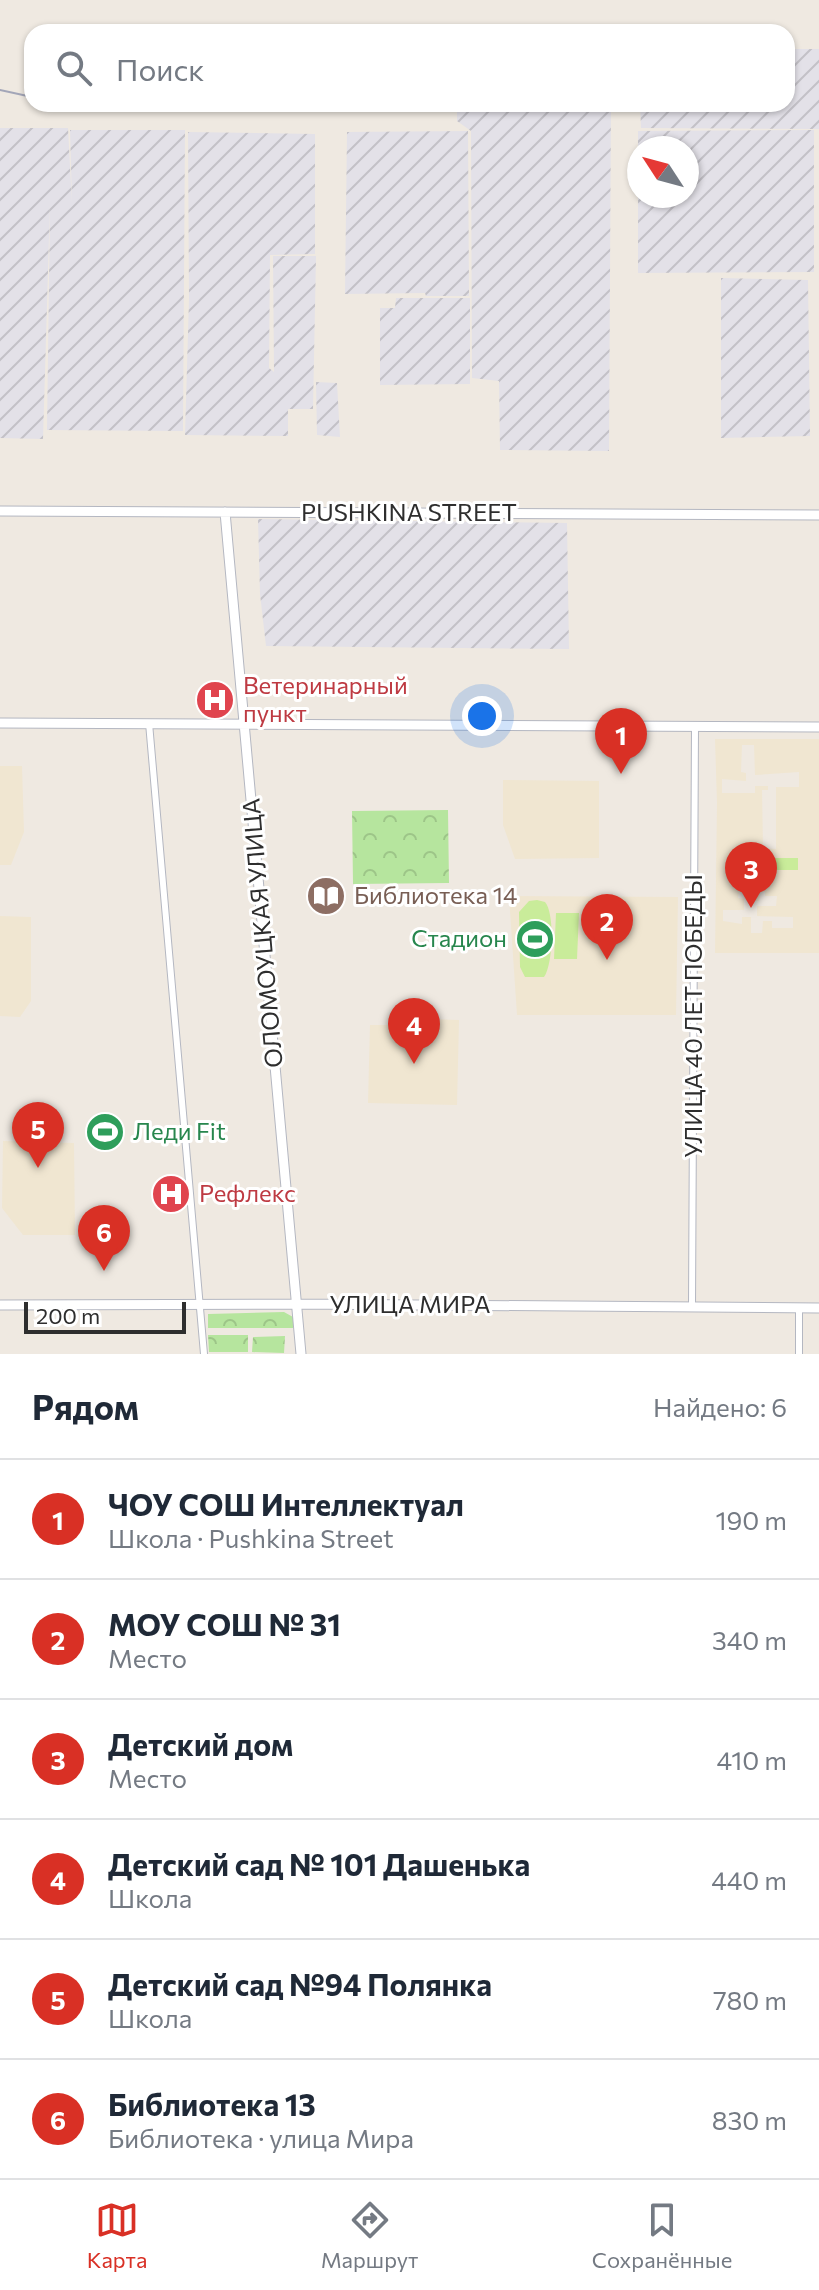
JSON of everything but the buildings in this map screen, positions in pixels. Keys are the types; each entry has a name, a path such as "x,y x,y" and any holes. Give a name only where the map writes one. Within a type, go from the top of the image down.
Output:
{"street":[{"name":"PUSHKINA STREET","path":"0,511 819,515"},
{"name":"ОЛОМОУЦКАЯ УЛИЦА","path":"225,512 301,1354"},
{"path":"0,723 819,727"},
{"path":"149,723 204,1354"},
{"name":"УЛИЦА 40 ЛЕТ ПОБЕДЫ","path":"692,1306 695,726"},
{"name":"УЛИЦА МИРА","path":"0,1305 819,1308"},
{"path":"799,1308 799,1354"}],"shaded area":[{"path":"795,49 819,49 819,129 641,128 640,112 795,112"},
{"path":"457,112 611,112 609,451 500,450 499,381 472,378 471,131 457,121"},
{"path":"0,128 68,128 72,203 70,130 185,130 183,431 47,430 50,204 43,439 0,438"},
{"path":"814,130 814,272 638,273 638,208 699,208 699,136 638,136 638,131"},
{"path":"468,131 469,296 345,294 347,132"},
{"path":"188,132 315,134 315,254 270,255 269,368 274,372 273,256 316,256 313,409 288,409 288,436 185,435 189,299"},
{"path":"721,278 808,280 810,436 721,438"},
{"path":"396,298 470,298 470,384 380,385 380,308 395,308"},
{"path":"316,382 337,383 340,437 317,435"},
{"path":"258,519 567,523 569,649 266,646 260,594"},
{"path":"715,739 819,739 819,953 715,953","holes":["742,745 754,745 755,775 799,772 799,787 776,787 776,849 763,848 762,790 768,790 768,786 755,786 755,793 722,793 722,779 746,781 746,773 741,772","741,881 751,882 751,901 759,901 760,892 765,892 765,896 777,896 776,906 757,906 757,916 793,917 793,928 772,928 772,921 763,921 762,933 751,933 751,917 742,917 742,924 723,921 723,910 744,910 744,899 738,898"]},
{"path":"0,766 22,766 24,832 11,865 0,865"},
{"path":"503,780 599,781 599,858 515,859 503,825"},
{"path":"509,896 678,897 676,1015 517,1015"},
{"path":"0,916 31,917 31,1001 20,1017 0,1016"},
{"path":"394,1018 459,1020 457,1105 368,1103 370,1025 393,1025"},
{"path":"3,1141 74,1143 75,1235 23,1235 2,1208"}],"green space":[{"path":"448,810 449,883 353,884 352,811"},
{"path":"775,858 798,858 798,870 775,870"},
{"name":"Стадион","path":"529,901 545,902 550,917 552,939 549,962 544,977 525,977 520,967 519,912"},
{"path":"556,913 579,913 577,959 554,959"},
{"path":"284,1312 293,1317 293,1328 208,1328 208,1314"},
{"path":"208,1335 248,1335 248,1352 209,1352"},
{"path":"285,1336 284,1353 252,1352 253,1337"}],"railway":[{"path":"0,90 24,95"}],"place":[{"name":"Ветеринарный пункт","path":"215,700"},
{"name":"ЧОУ СОШ Интеллектуал","path":"621,774"},
{"name":"Библиотека 14","path":"326,896"},
{"name":"Детский дом","path":"751,908"},
{"name":"Стадион","path":"535,939"},
{"name":"МОУ СОШ № 31","path":"607,960"},
{"name":"Детский сад № 101 Дашенька","path":"414,1064"},
{"name":"Леди Fit","path":"105,1132"},
{"name":"Детский сад №94 Полянка","path":"38,1168"},
{"name":"Рефлекс","path":"171,1194"},
{"name":"Библиотека 13","path":"104,1271"}]}
